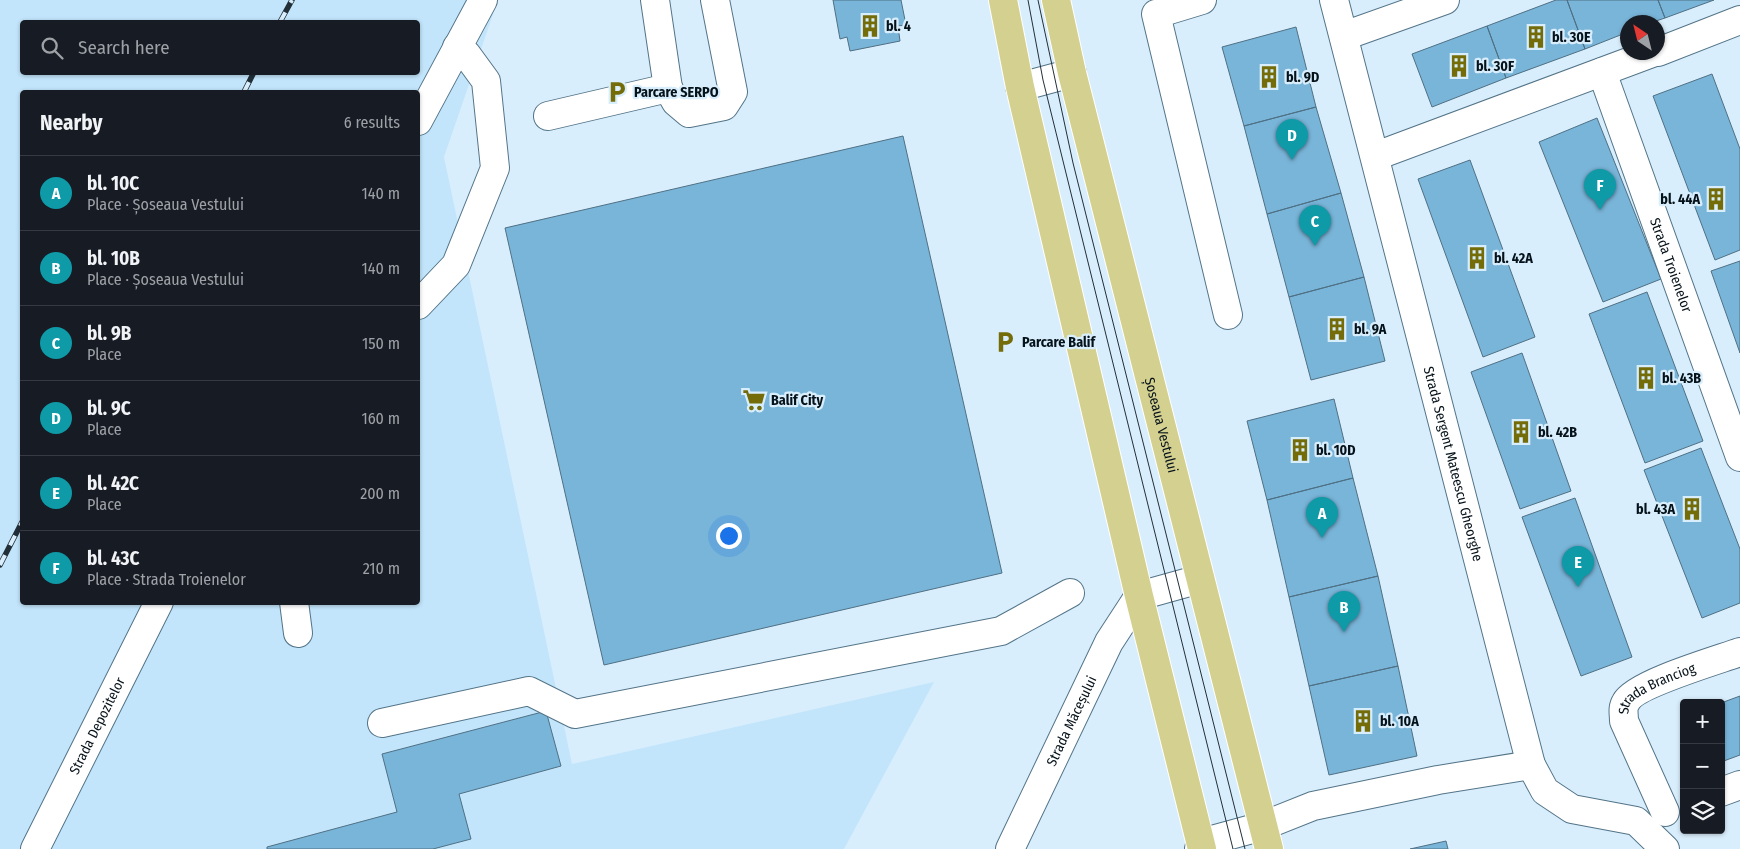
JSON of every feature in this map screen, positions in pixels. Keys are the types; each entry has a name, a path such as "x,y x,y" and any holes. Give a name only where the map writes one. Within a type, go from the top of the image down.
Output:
{"main road":[{"path":"1003,0 1020,87 1138,596 1201,847"},
{"name":"Șoseaua Vestului","path":"1056,0 1072,73 1266,838"}],"street":[{"path":"420,117 483,0"},
{"path":"655,0 668,88 676,102 689,113 724,106 733,92 715,0"},
{"path":"1202,0 1156,14 1228,315"},
{"name":"Strada Sergent Mateescu Gheorghe","path":"1334,0 1376,156 1531,765 1545,790 1572,809 1636,820"},
{"path":"1344,36 1445,0"},
{"path":"1665,49 1740,20"},
{"path":"420,303 456,265 495,168 486,81 467,55 457,47"},
{"path":"1376,156 1634,60"},
{"name":"Strada Troienelor","path":"1602,72 1740,457"},
{"path":"1020,87 1072,73"},
{"path":"548,116 668,88"},
{"path":"1138,596 1200,579"},
{"path":"382,723 530,691 575,714 1002,631 1070,593"},
{"name":"Strada Măceșului","path":"1010,849 1109,642 1138,596"},
{"name":"Strada Depozitelor","path":"37,848 158,605"},
{"path":"294,605 298,632"},
{"name":"Strada Branciog","path":"1636,820 1674,808 1624,721 1623,710 1626,700 1646,686 1740,652"},
{"path":"1201,847 1266,838 1313,806 1438,780 1531,765"},
{"path":"1725,791 1740,785"},
{"path":"1636,820 1666,849"}],"shaded area":[{"path":"0,0 498,0 444,157 572,764 934,682 844,849 0,849"}],"building":[{"name":"bl. 4","path":"833,0 901,0 906,25 898,26 900,41 850,51 847,37 840,39"},
{"name":"bl. 30E","path":"1556,0 1567,0 1585,49 1506,78 1487,26"},
{"path":"1567,0 1658,0 1664,15 1620,15 1620,35 1585,49"},
{"path":"1658,0 1714,0 1665,18"},
{"name":"bl. 30F","path":"1487,26 1506,78 1432,107 1412,54"},
{"name":"bl. 9D","path":"1296,27 1316,107 1244,126 1222,47"},
{"name":"bl. 44A","path":"1712,74 1740,149 1740,250 1715,260 1653,96"},
{"path":"1316,107 1341,193 1267,214 1244,126"},
{"path":"1597,118 1661,279 1603,302 1539,142"},
{"name":"Balif City","path":"903,136 1002,573 604,665 505,228"},
{"name":"bl. 42A","path":"1470,160 1535,337 1483,357 1418,179"},
{"path":"1341,193 1364,277 1289,297 1267,214"},
{"path":"1740,261 1740,353 1711,271"},
{"name":"bl. 9A","path":"1364,277 1385,361 1311,380 1289,297"},
{"name":"bl. 43B","path":"1647,292 1703,441 1645,463 1589,314"},
{"name":"bl. 42B","path":"1522,353 1571,491 1520,509 1471,372"},
{"name":"bl. 10D","path":"1334,399 1353,478 1267,500 1247,421"},
{"name":"bl. 43A","path":"1701,448 1740,549 1740,603 1702,618 1644,470"},
{"path":"1353,478 1378,576 1289,597 1267,500"},
{"path":"1575,498 1632,657 1581,676 1522,517"},
{"path":"1378,576 1398,666 1309,686 1289,597"},
{"name":"bl. 10A","path":"1398,666 1417,756 1329,775 1309,686"},
{"path":"1740,696 1740,755 1725,761 1725,744 1725,702"},
{"path":"546,711 561,766 459,794 471,839 433,849 267,849 267,847 397,812 382,754"},
{"path":"1446,841 1448,849 1410,849"}],"tram line":[{"path":"1028,0 1043,80 1233,849"},
{"path":"1038,0 1073,163 1245,849"}],"railway":[{"path":"281,20 292,0"},
{"path":"245,90 252,75"},
{"path":"0,565 20,526"}],"place":[{"name":"bl. 4","path":"870,26"},
{"name":"bl. 30E","path":"1536,37"},
{"name":"bl. 30F","path":"1459,66"},
{"name":"bl. 9D","path":"1269,77"},
{"name":"Parcare SERPO","path":"617,92"},
{"name":"bl. 9C","path":"1292,160"},
{"name":"bl. 44A","path":"1716,199"},
{"name":"bl. 43C","path":"1600,210"},
{"name":"bl. 9B","path":"1315,246"},
{"name":"bl. 42A","path":"1477,258"},
{"name":"bl. 9A","path":"1337,329"},
{"name":"Parcare Balif","path":"1005,342"},
{"name":"bl. 43B","path":"1646,378"},
{"name":"Balif City","path":"754,400"},
{"name":"bl. 42B","path":"1521,432"},
{"name":"bl. 10D","path":"1300,450"},
{"name":"bl. 43A","path":"1692,509"},
{"name":"bl. 10C","path":"1322,538"},
{"name":"bl. 42C","path":"1578,587"},
{"name":"bl. 10B","path":"1344,632"},
{"name":"bl. 10A","path":"1363,721"}]}
